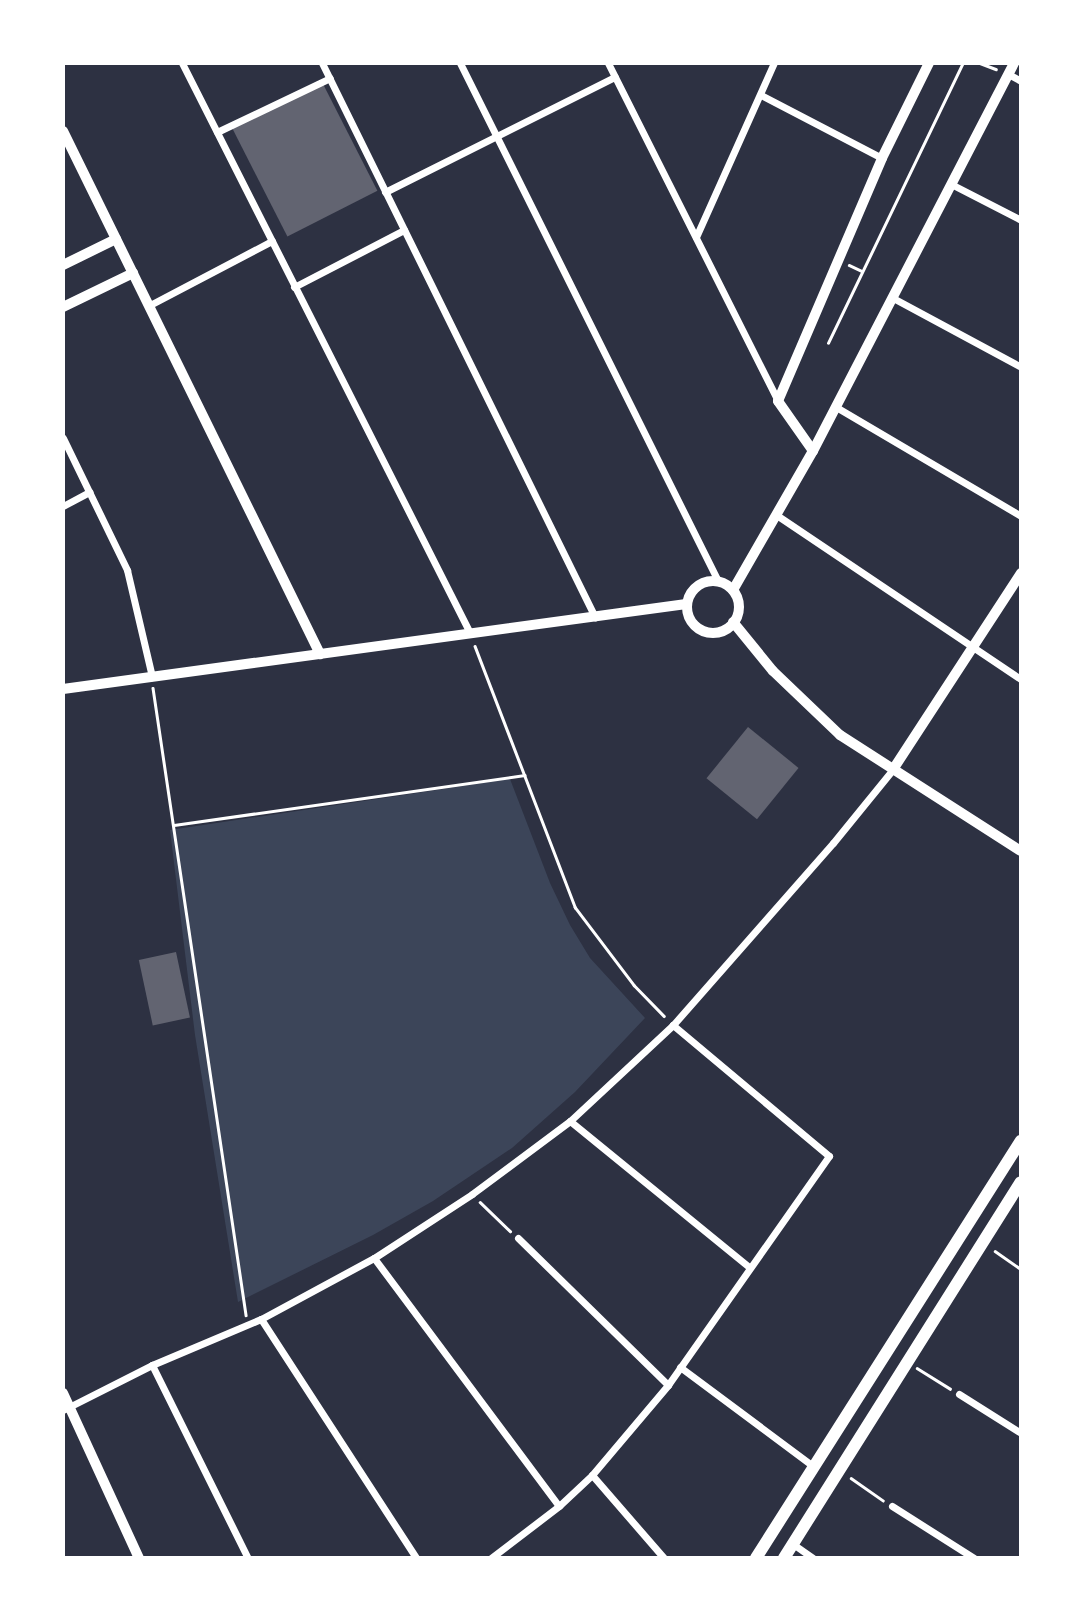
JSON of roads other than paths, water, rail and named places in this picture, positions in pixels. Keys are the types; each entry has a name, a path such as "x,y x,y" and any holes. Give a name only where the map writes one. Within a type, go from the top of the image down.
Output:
{"main road":[{"path":"756,1558 1021,1142"},
{"path":"784,1558 1021,1182"},
{"path":"774,1531 793,1544"}],"street":[{"path":"182,63 470,634"},
{"path":"322,63 595,617"},
{"path":"460,63 718,581 733,590 739,603 739,615 720,633 703,633 690,621 686,604 689,596 701,583 718,581"},
{"path":"608,63 778,401 813,452"},
{"path":"696,237 774,63"},
{"path":"778,401 882,158 929,63"},
{"path":"733,590 813,452 1014,63"},
{"path":"1008,74 1021,81"},
{"path":"386,192 615,77"},
{"path":"217,132 330,78"},
{"path":"761,95 882,158"},
{"path":"63,131 320,654"},
{"path":"951,184 1021,220"},
{"path":"294,286 404,230"},
{"path":"63,265 116,239"},
{"path":"148,306 272,241"},
{"path":"63,307 133,274"},
{"path":"893,298 1021,366"},
{"path":"836,407 1021,516"},
{"path":"63,438 127,570 152,677"},
{"path":"63,506 89,492"},
{"path":"775,514 1021,678"},
{"path":"66,1408 152,1364 261,1319 374,1258 472,1194 570,1121 673,1026 833,843 894,768 1021,573"},
{"path":"63,689 686,604"},
{"path":"733,622 773,671 840,735 1021,851"},
{"path":"491,1558 559,1506 592,1475 668,1385 830,1156 673,1026"},
{"path":"570,1121 750,1268"},
{"path":"518,1238 668,1385"},
{"path":"374,1258 559,1506"},
{"path":"261,1319 416,1558"},
{"path":"152,1364 248,1558"},
{"path":"680,1367 814,1467"},
{"path":"63,1393 66,1408 139,1558"},
{"path":"959,1394 1021,1433"},
{"path":"592,1475 664,1558"},
{"path":"892,1506 974,1558"},
{"path":"793,1544 813,1558"},
{"path":"503,1550 509,1558"}]}
